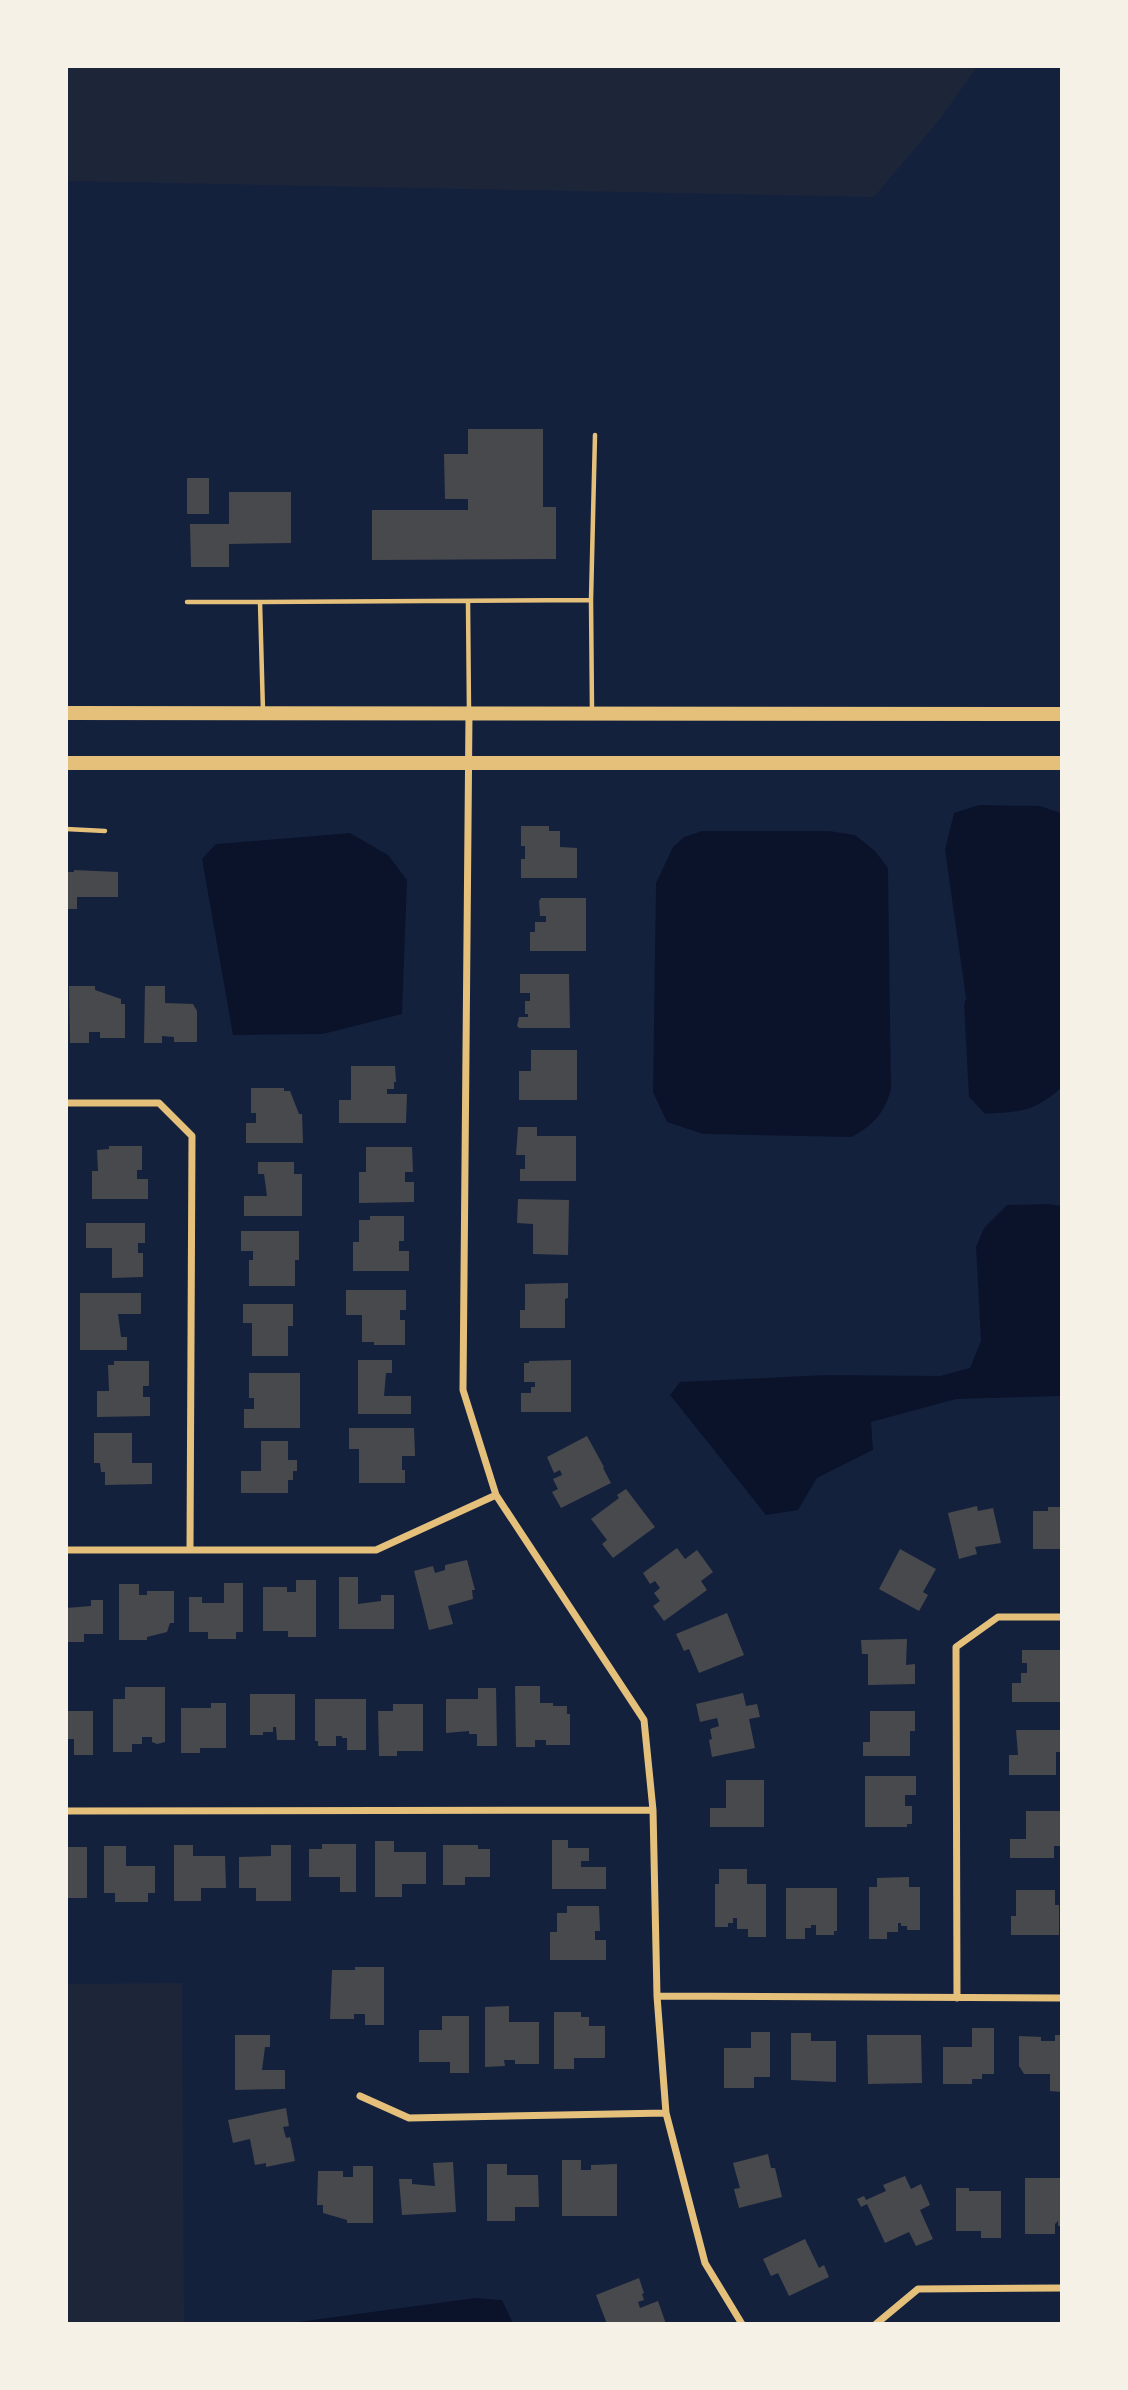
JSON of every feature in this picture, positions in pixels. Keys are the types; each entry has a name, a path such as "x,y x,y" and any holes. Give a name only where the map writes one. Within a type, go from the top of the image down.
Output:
{"main road":[{"path":"66,713 1062,714"},
{"path":"66,763 1062,763"}],"street":[{"path":"469,713 463,1390 496,1495 644,1720 653,1810 657,1996 666,2113 705,2263 743,2323"},
{"path":"66,1103 159,1103 192,1136 190,1550"},
{"path":"66,1550 376,1550 496,1495"},
{"path":"957,1998 956,1647 998,1617 1062,1617"},
{"path":"66,1811 653,1810"},
{"path":"657,1996 1062,1998"},
{"path":"360,2096 409,2118 666,2113"},
{"path":"876,2323 918,2289 1062,2288"}],"lane":[{"path":"592,713 591,600 595,435"},
{"path":"187,602 591,600"},
{"path":"468,601 469,713"},
{"path":"260,602 263,713"},
{"path":"66,829 105,831"}],"shaded area":[{"path":"67,66 977,67 939,120 874,197 67,181"},
{"path":"979,805 1040,806 1061,813 1061,1088 1043,1102 1026,1109 985,1114 969,1097 964,1005 966,998 945,850 954,813"},
{"path":"702,831 829,831 855,835 875,851 888,868 891,1090 877,1118 852,1137 703,1134 667,1122 653,1092 656,883 673,847 684,837"},
{"path":"350,833 388,855 407,880 402,1014 323,1034 233,1035 202,859 216,844"},
{"path":"1007,1205 1061,1206 1061,1396 956,1399 871,1422 873,1450 817,1478 798,1510 766,1515 670,1395 680,1382 827,1375 940,1376 970,1368 981,1341 976,1247 984,1228"},
{"path":"182,1983 184,2323 67,2323 67,1984"},
{"path":"475,2298 502,2300 513,2323 291,2323"}],"building":[{"path":"468,429 543,429 543,507 556,507 556,559 372,560 372,510 468,510 468,499 445,499 444,454 468,454"},
{"path":"187,478 209,478 209,514 187,514"},
{"path":"229,492 291,492 291,543 229,544 229,567 191,567 190,524 229,524"},
{"path":"521,826 549,826 549,831 560,831 560,847 577,848 577,878 521,878 521,859 525,859 525,846 521,846"},
{"path":"66,872 118,872 118,897 77,897 77,909 66,909"},
{"path":"541,898 586,898 586,951 530,951 530,932 535,932 535,922 546,922 546,916 540,916"},
{"path":"520,974 569,974 570,1028 517,1026 519,1017 528,1017 528,1014 525,1014 525,1001 530,1001 530,993 520,993"},
{"path":"69,986 95,986 95,990 121,999 121,1004 125,1004 125,1038 100,1038 100,1032 89,1032 89,1043 70,1043"},
{"path":"145,986 165,986 165,1003 193,1004 197,1011 197,1042 174,1042 174,1037 162,1036 162,1043 144,1043"},
{"path":"531,1050 577,1050 577,1100 519,1100 519,1071 531,1071"},
{"path":"351,1066 395,1066 394,1089 387,1089 387,1094 407,1094 406,1123 339,1123 339,1100 351,1100"},
{"path":"251,1088 284,1088 284,1091 290,1091 299,1114 302,1114 303,1143 246,1143 246,1123 256,1123 256,1113 251,1113"},
{"path":"518,1127 537,1127 537,1136 576,1136 576,1181 520,1181 520,1169 525,1169 525,1155 516,1155"},
{"path":"109,1146 142,1146 142,1170 137,1170 137,1179 148,1179 148,1199 92,1199 92,1171 98,1171 97,1150 109,1149"},
{"path":"366,1147 412,1147 413,1172 405,1172 405,1182 414,1182 414,1202 359,1203 359,1172 366,1172"},
{"path":"258,1162 294,1162 294,1174 302,1174 302,1216 244,1216 244,1196 267,1196 264,1174 258,1174"},
{"path":"518,1199 569,1200 568,1255 533,1254 533,1224 517,1223"},
{"path":"370,1216 404,1216 404,1241 399,1241 399,1251 409,1251 409,1271 353,1271 353,1242 359,1242 359,1220 370,1220"},
{"path":"86,1223 145,1223 145,1243 138,1243 138,1253 143,1253 143,1277 112,1278 112,1248 86,1248"},
{"path":"241,1231 299,1231 299,1260 295,1260 295,1286 249,1286 249,1260 253,1260 253,1251 241,1251"},
{"path":"568,1283 565,1328 520,1328 520,1310 525,1310 525,1284"},
{"path":"346,1290 406,1290 406,1310 400,1310 400,1320 405,1320 405,1345 374,1345 374,1342 362,1342 362,1315 346,1315"},
{"path":"80,1293 141,1293 141,1314 118,1314 121,1337 127,1337 127,1350 80,1350"},
{"path":"243,1304 293,1304 293,1326 288,1326 288,1356 252,1356 252,1323 243,1323"},
{"path":"358,1360 392,1360 392,1373 386,1373 384,1396 411,1396 411,1414 358,1414"},
{"path":"571,1360 571,1412 521,1412 521,1393 531,1393 531,1387 535,1387 535,1382 524,1382 524,1363"},
{"path":"114,1361 149,1361 149,1386 143,1386 143,1397 150,1397 150,1416 97,1417 97,1391 109,1391 108,1365 114,1365"},
{"path":"249,1373 300,1373 300,1428 244,1428 244,1409 254,1409 254,1398 249,1398"},
{"path":"349,1428 414,1428 415,1456 402,1456 405,1483 359,1483 359,1449 349,1449"},
{"path":"94,1433 132,1433 132,1463 152,1463 152,1484 105,1485 105,1472 101,1472 100,1463 94,1463"},
{"path":"587,1436 611,1483 561,1508 552,1492 558,1489 553,1479 562,1475 560,1470 554,1473 547,1457"},
{"path":"261,1441 288,1441 288,1460 297,1460 297,1471 293,1471 293,1480 288,1480 288,1493 241,1493 241,1471 261,1471"},
{"path":"626,1489 655,1527 613,1558 602,1544 607,1540 591,1519 619,1498 617,1495"},
{"path":"977,1506 978,1511 993,1508 1001,1543 975,1547 977,1554 959,1559 948,1513"},
{"path":"1048,1507 1062,1507 1062,1549 1033,1549 1033,1511 1048,1511"},
{"path":"677,1548 685,1559 697,1550 713,1572 701,1581 707,1590 664,1621 653,1606 660,1601 654,1593 660,1588 655,1581 650,1584 643,1573"},
{"path":"900,1549 936,1569 923,1592 928,1595 919,1611 879,1589"},
{"path":"467,1560 475,1590 472,1590 473,1599 448,1606 453,1624 429,1630 414,1571 433,1566 435,1573 445,1570 445,1565"},
{"path":"339,1577 358,1577 358,1604 381,1601 381,1595 394,1595 394,1629 339,1629"},
{"path":"296,1580 316,1580 316,1637 288,1637 288,1631 263,1631 263,1587 287,1587 287,1592 296,1592"},
{"path":"224,1583 243,1583 243,1632 236,1632 236,1639 208,1639 208,1632 189,1632 189,1597 202,1597 202,1603 224,1603"},
{"path":"119,1584 139,1584 139,1595 147,1595 147,1591 174,1591 174,1623 170,1623 167,1632 147,1637 147,1640 119,1640"},
{"path":"91,1600 103,1600 103,1634 84,1634 84,1642 66,1642 66,1608 91,1606"},
{"path":"727,1613 744,1655 699,1673 689,1649 684,1651 676,1634"},
{"path":"907,1639 906,1665 915,1664 915,1684 868,1685 868,1654 862,1654 861,1640"},
{"path":"1022,1650 1062,1650 1062,1702 1012,1702 1012,1683 1021,1683 1021,1673 1027,1673 1027,1663 1022,1663"},
{"path":"515,1686 540,1686 540,1703 567,1706 567,1714 570,1714 570,1745 546,1745 546,1740 535,1740 535,1747 516,1747"},
{"path":"125,1687 165,1687 165,1742 157,1744 152,1742 152,1737 142,1737 142,1744 132,1744 132,1752 113,1752 113,1699 125,1699"},
{"path":"478,1688 496,1688 497,1746 477,1746 477,1734 469,1734 469,1731 446,1733 446,1699 478,1699"},
{"path":"743,1693 746,1706 757,1704 760,1717 749,1719 755,1748 712,1757 710,1729 719,1726 717,1718 700,1722 696,1704"},
{"path":"250,1694 295,1694 295,1740 277,1740 276,1727 273,1727 273,1732 250,1735"},
{"path":"315,1699 366,1699 366,1750 347,1750 347,1738 342,1736 336,1736 336,1746 318,1746 318,1741 315,1741"},
{"path":"211,1703 226,1703 226,1748 200,1748 200,1753 181,1753 181,1708 211,1708"},
{"path":"393,1704 423,1704 423,1751 397,1751 397,1756 379,1756 378,1711 393,1711"},
{"path":"66,1711 93,1711 93,1755 74,1755 74,1739 66,1739"},
{"path":"870,1711 915,1711 915,1731 910,1731 910,1756 863,1756 863,1742 870,1742"},
{"path":"1016,1730 1062,1730 1062,1752 1056,1752 1056,1775 1009,1775 1009,1755 1018,1755"},
{"path":"865,1776 916,1776 916,1795 905,1795 905,1806 912,1806 912,1824 907,1824 907,1827 865,1827"},
{"path":"726,1780 764,1780 764,1827 710,1827 710,1808 726,1808"},
{"path":"1026,1811 1062,1811 1062,1846 1054,1846 1054,1858 1010,1858 1010,1839 1026,1839"},
{"path":"552,1840 568,1840 568,1848 589,1848 589,1861 581,1861 581,1867 606,1867 606,1889 552,1889"},
{"path":"375,1841 394,1841 394,1852 426,1852 426,1884 402,1884 402,1897 375,1897"},
{"path":"322,1844 356,1844 356,1892 340,1892 340,1877 309,1877 309,1849 322,1849"},
{"path":"174,1845 193,1845 193,1856 225,1856 226,1888 201,1888 201,1901 174,1901"},
{"path":"271,1845 291,1845 291,1901 256,1901 256,1888 239,1888 239,1857 271,1856"},
{"path":"443,1845 478,1845 478,1849 490,1849 490,1877 465,1877 465,1885 443,1885"},
{"path":"104,1846 126,1846 126,1866 155,1866 155,1893 148,1893 148,1902 115,1902 115,1893 104,1893"},
{"path":"67,1847 87,1847 87,1898 66,1898"},
{"path":"719,1869 747,1869 747,1884 766,1884 766,1937 748,1937 748,1929 737,1929 737,1918 733,1918 733,1923 728,1923 728,1927 715,1927 715,1884 719,1884"},
{"path":"909,1877 909,1887 920,1887 920,1930 907,1930 907,1926 898,1923 898,1932 887,1932 887,1939 869,1939 869,1887 877,1887 877,1878"},
{"path":"786,1888 837,1888 837,1931 834,1931 834,1935 816,1935 816,1925 811,1925 811,1928 805,1928 805,1939 786,1939"},
{"path":"1016,1890 1055,1890 1055,1905 1059,1905 1059,1935 1011,1935 1011,1916 1016,1916"},
{"path":"567,1906 599,1906 600,1931 595,1931 595,1940 606,1940 606,1960 550,1960 550,1932 557,1932 557,1913 567,1913"},
{"path":"355,1967 384,1967 384,2025 365,2025 365,2014 354,2014 354,2019 330,2019 332,1970 355,1970"},
{"path":"509,2006 509,2022 539,2022 539,2064 515,2064 515,2060 504,2060 505,2066 485,2067 485,2007"},
{"path":"554,2012 581,2012 581,2017 589,2017 589,2026 605,2026 605,2058 574,2058 574,2069 554,2069"},
{"path":"442,2016 469,2016 469,2073 450,2073 450,2062 419,2062 419,2030 442,2030"},
{"path":"972,2028 994,2028 994,2074 982,2074 982,2079 972,2079 972,2084 943,2084 943,2047 972,2047"},
{"path":"751,2032 770,2032 770,2077 754,2077 754,2088 724,2088 724,2048 751,2048"},
{"path":"791,2033 811,2033 811,2041 836,2041 836,2082 791,2080"},
{"path":"235,2035 270,2035 270,2047 265,2047 262,2070 285,2070 285,2089 235,2090"},
{"path":"867,2035 921,2035 922,2083 868,2084"},
{"path":"1055,2035 1062,2035 1062,2092 1050,2091 1050,2074 1024,2074 1019,2066 1019,2036 1055,2041"},
{"path":"286,2108 289,2126 283,2127 286,2138 290,2137 295,2161 266,2167 266,2163 255,2165 250,2139 233,2143 228,2120"},
{"path":"768,2154 771,2168 775,2168 782,2197 739,2208 734,2189 740,2188 733,2163"},
{"path":"562,2160 581,2160 581,2170 591,2170 591,2165 617,2164 617,2216 562,2216"},
{"path":"453,2162 456,2212 402,2215 399,2179 412,2179 412,2184 435,2186 433,2163"},
{"path":"487,2164 507,2164 507,2175 538,2175 539,2207 515,2207 515,2221 487,2221"},
{"path":"353,2166 373,2166 373,2223 347,2223 347,2220 323,2213 323,2205 317,2205 318,2171 343,2171 343,2177 353,2177"},
{"path":"905,2176 911,2189 921,2184 930,2205 920,2210 933,2239 916,2246 909,2232 885,2243 867,2204 861,2207 857,2199 864,2196 866,2200 886,2191 883,2185"},
{"path":"1025,2178 1062,2178 1062,2226 1058,2226 1058,2221 1055,2224 1055,2234 1025,2234"},
{"path":"956,2188 969,2188 969,2191 1001,2191 1001,2238 981,2238 981,2231 956,2231"},
{"path":"805,2239 819,2268 824,2265 829,2277 789,2296 778,2273 771,2276 763,2259"},
{"path":"639,2278 644,2293 644,2300 638,2302 640,2308 658,2301 666,2324 607,2324 596,2295"}]}
